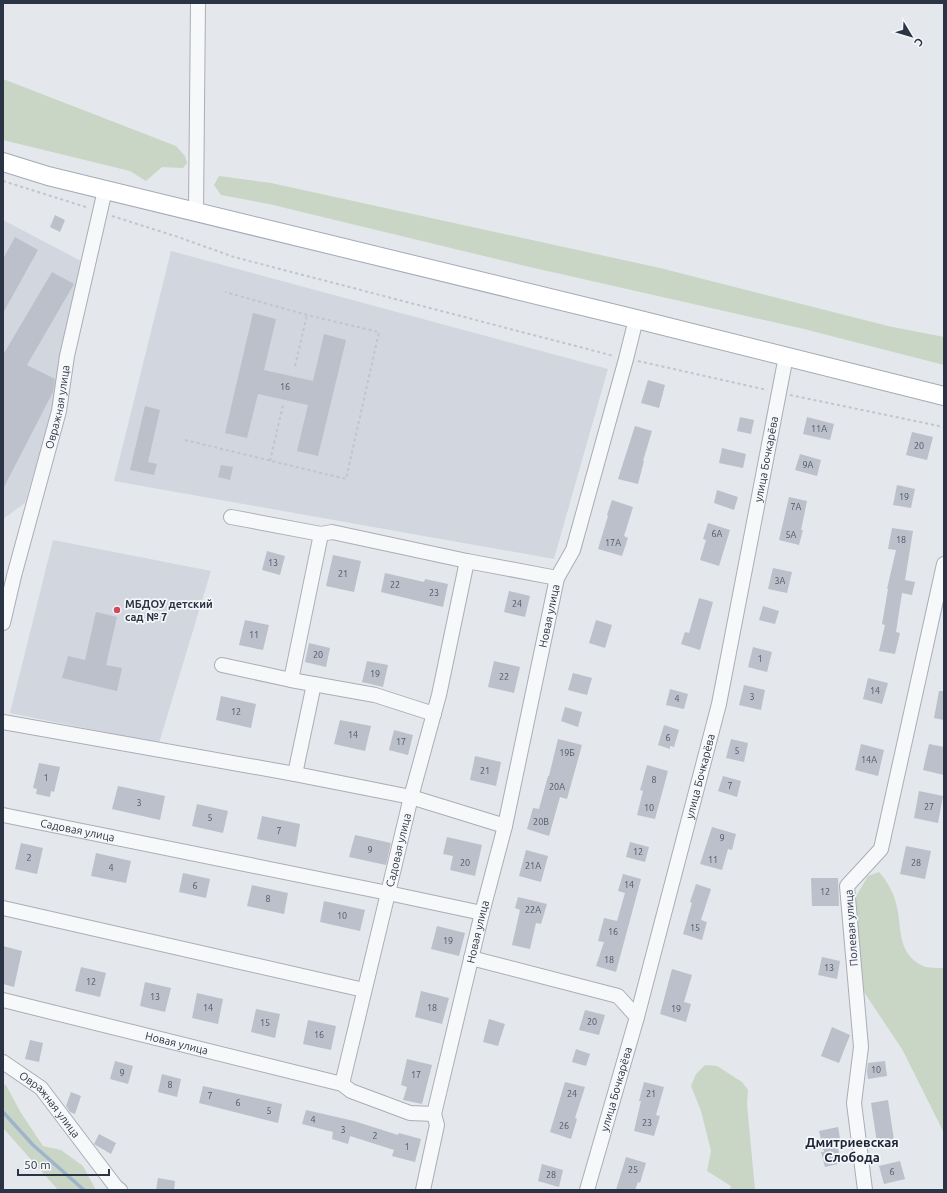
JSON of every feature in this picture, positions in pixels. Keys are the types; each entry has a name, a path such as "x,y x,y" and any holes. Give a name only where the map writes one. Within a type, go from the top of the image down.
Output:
{"main road":[{"path":"3,162 48,176 636,319 944,396"}],"street":[{"path":"196,211 198,3"},
{"name":"Овражная улица","path":"3,623 9,575 59,411 67,356 105,190"},
{"name":"Новая улица","path":"3,1000 342,1084 351,1091 410,1113 434,1114 504,826 557,578 573,550 636,319"},
{"name":"улица Бочкарёва","path":"587,1190 637,1017 719,704 786,356"},
{"path":"231,517 321,534 332,532 467,561 557,578"},
{"path":"291,680 321,534"},
{"name":"Садовая улица","path":"3,815 388,893 411,797 439,695 467,561"},
{"name":"Полевая улица","path":"865,1190 854,1103 861,1047 846,886 881,849 944,564"},
{"path":"222,665 291,680 375,695 434,714"},
{"path":"295,774 314,684"},
{"path":"3,722 295,774 411,797 504,826"},
{"path":"342,1084 388,893 482,913"},
{"path":"3,908 364,990"},
{"path":"471,958 618,996 637,1017"},
{"name":"Овражная улица","path":"3,1062 41,1088 116,1187 120,1190"},
{"path":"423,1190 437,1124 434,1114"}],"path":[{"path":"3,181 178,236 234,257 626,359 944,427"},
{"path":"185,440 346,479 379,332 307,315 225,292"},
{"path":"295,366 307,315"},
{"path":"270,461 283,405"}],"shaded area":[{"path":"3,220 81,261 60,383 25,503 3,519"},
{"path":"171,251 608,369 554,559 114,481"},
{"name":"МБДОУ детский сад № 7","path":"53,540 211,571 159,743 10,713"}],"green space":[{"path":"3,79 176,146 185,156 187,163 183,168 162,167 146,181 130,171 3,140"},
{"path":"219,176 271,183 660,268 888,326 944,337 944,365 804,329 521,265 269,204 221,195 214,185"},
{"path":"879,872 888,884 894,897 902,940 909,955 923,966 930,968 944,968 944,1133 902,1049 862,989 855,898 868,876"},
{"path":"705,1065 717,1066 742,1082 748,1090 747,1104 755,1190 730,1190 731,1186 707,1171 711,1151 701,1111 691,1086 696,1074"},
{"path":"3,1084 6,1085 21,1113 43,1146 61,1150 83,1166 96,1190 58,1190 3,1128"}],"building":[{"path":"55,215 65,220 60,232 50,227"},
{"path":"15,237 38,250 3,313 3,259"},
{"path":"52,272 74,284 27,365 55,379 53,392 3,489 3,355"},
{"path":"253,313 276,319 264,370 313,381 324,334 346,340 318,456 297,451 308,405 258,394 247,438 225,433"},
{"path":"648,380 665,385 659,408 641,403"},
{"path":"145,406 160,410 148,462 157,464 154,475 130,470"},
{"path":"740,417 754,420 751,434 737,431"},
{"path":"807,417 834,424 830,440 803,434"},
{"path":"635,426 652,431 638,484 618,479"},
{"path":"912,432 933,437 927,460 906,455"},
{"path":"722,448 746,454 743,468 719,463"},
{"path":"800,454 821,460 817,476 795,470"},
{"path":"221,465 233,467 230,480 218,477"},
{"path":"897,485 915,489 911,508 893,505"},
{"path":"717,490 738,497 734,510 714,503"},
{"path":"789,497 807,501 801,530 803,530 799,545 779,540"},
{"path":"612,500 633,507 624,536 628,538 622,556 598,549"},
{"path":"708,523 730,530 719,566 700,560 706,540 703,539"},
{"path":"892,528 913,531 905,580 915,582 912,595 902,593 896,632 900,633 895,654 879,651 885,625 882,624 887,589 896,550 888,549"},
{"path":"267,551 285,556 280,575 262,570"},
{"path":"333,555 361,561 354,592 326,586"},
{"path":"773,568 792,572 787,593 768,589"},
{"path":"385,573 424,582 425,579 448,584 443,607 381,592"},
{"path":"509,591 530,596 525,617 504,612"},
{"path":"699,598 713,602 700,650 681,644 685,632 689,633"},
{"path":"763,606 779,611 775,624 759,620"},
{"path":"96,612 117,617 106,665 122,668 117,691 62,678 68,656 85,660"},
{"path":"245,620 269,625 263,650 239,645"},
{"path":"596,620 612,625 605,648 589,643"},
{"path":"309,643 330,648 326,667 305,662"},
{"path":"753,647 772,652 767,672 748,667"},
{"path":"367,661 388,665 383,687 362,682"},
{"path":"494,661 520,667 514,693 488,687"},
{"path":"573,673 592,678 587,695 568,690"},
{"path":"868,678 888,683 882,704 863,699"},
{"path":"744,685 765,690 761,710 739,705"},
{"path":"670,689 688,694 684,709 666,705"},
{"path":"939,691 944,691 944,720 934,718"},
{"path":"221,696 256,704 251,728 216,720"},
{"path":"565,707 582,712 578,727 561,721"},
{"path":"340,720 371,726 365,751 334,744"},
{"path":"664,725 679,730 674,747 670,746 670,749 658,745"},
{"path":"394,730 413,735 408,755 389,750"},
{"path":"558,739 582,745 567,799 560,797 549,836 527,829 533,808 539,809"},
{"path":"731,739 748,743 744,762 726,758"},
{"path":"861,744 884,750 878,776 855,770"},
{"path":"929,744 944,747 944,775 923,770"},
{"path":"475,756 501,762 496,786 470,780"},
{"path":"39,763 60,767 54,792 51,791 50,797 36,794 37,789 33,788"},
{"path":"647,765 668,771 655,819 637,815 643,791 640,790"},
{"path":"723,776 741,781 737,797 718,791"},
{"path":"118,786 165,796 160,820 112,809"},
{"path":"919,791 943,796 938,823 914,818"},
{"path":"197,804 228,811 223,833 192,826"},
{"path":"262,816 300,824 296,847 257,839"},
{"path":"712,827 736,834 732,850 728,849 722,870 700,864"},
{"path":"355,835 391,843 386,865 349,857"},
{"path":"447,837 482,845 475,876 450,870 453,856 443,854"},
{"path":"630,842 649,847 645,862 626,857"},
{"path":"21,843 43,848 37,874 15,869"},
{"path":"906,846 931,851 925,879 900,874"},
{"path":"526,850 548,856 541,882 519,876"},
{"path":"96,853 131,861 126,883 91,876"},
{"path":"183,873 210,879 206,898 179,892"},
{"path":"623,874 641,879 616,972 596,966 604,942 598,941 604,918 617,921 625,893 618,891"},
{"path":"811,878 838,878 839,906 812,906"},
{"path":"696,884 711,889 701,920 707,922 702,940 683,934 692,903 690,902"},
{"path":"252,885 288,893 284,914 247,906"},
{"path":"518,897 547,904 541,924 536,923 530,949 512,945 520,910 515,908"},
{"path":"324,901 365,910 360,931 320,922"},
{"path":"437,926 465,933 459,956 431,949"},
{"path":"3,946 22,951 14,987 3,984"},
{"path":"822,957 840,961 837,979 818,975"},
{"path":"81,967 106,973 100,997 75,991"},
{"path":"672,969 692,975 684,1002 691,1004 686,1022 660,1014"},
{"path":"145,982 171,988 165,1012 140,1006"},
{"path":"421,991 449,998 442,1024 415,1017"},
{"path":"197,993 223,999 218,1024 192,1018"},
{"path":"256,1009 280,1014 275,1038 251,1032"},
{"path":"585,1010 605,1015 599,1035 579,1030"},
{"path":"489,1019 505,1024 498,1046 483,1042"},
{"path":"308,1020 336,1026 331,1050 303,1044"},
{"path":"832,1027 850,1035 839,1063 821,1056"},
{"path":"30,1040 43,1043 39,1062 25,1059"},
{"path":"576,1049 590,1054 586,1066 572,1062"},
{"path":"407,1059 432,1065 422,1104 403,1100 407,1087 401,1085"},
{"path":"115,1061 133,1066 128,1084 110,1079"},
{"path":"885,1061 887,1076 868,1079 868,1063"},
{"path":"162,1074 181,1079 177,1097 158,1092"},
{"path":"565,1082 585,1087 575,1118 577,1119 571,1139 550,1132"},
{"path":"644,1082 664,1087 656,1115 660,1116 654,1136 634,1131"},
{"path":"203,1086 282,1104 278,1123 199,1103"},
{"path":"71,1092 81,1096 75,1114 70,1112 66,1106"},
{"path":"888,1100 894,1140 877,1143 871,1103"},
{"path":"306,1110 354,1121 398,1135 399,1133 421,1139 415,1162 392,1156 394,1150 350,1136 348,1144 332,1139 333,1132 302,1124"},
{"path":"838,1127 841,1144 837,1145 842,1163 825,1167 821,1152 824,1152 819,1131"},
{"path":"99,1134 116,1143 111,1154 94,1144"},
{"path":"626,1157 646,1163 640,1183 638,1182 635,1190 616,1190"},
{"path":"900,1161 905,1179 884,1184 879,1166"},
{"path":"542,1164 563,1170 559,1187 538,1181"},
{"path":"158,1178 175,1181 174,1190 156,1190"}],"waterway":[{"path":"3,1112 33,1145 84,1190"}],"place":[{"name":"МБДОУ детский сад № 7","path":"117,610"}],"district":[{"name":"Дмитриевская Слобода","path":"852,1150"}]}
